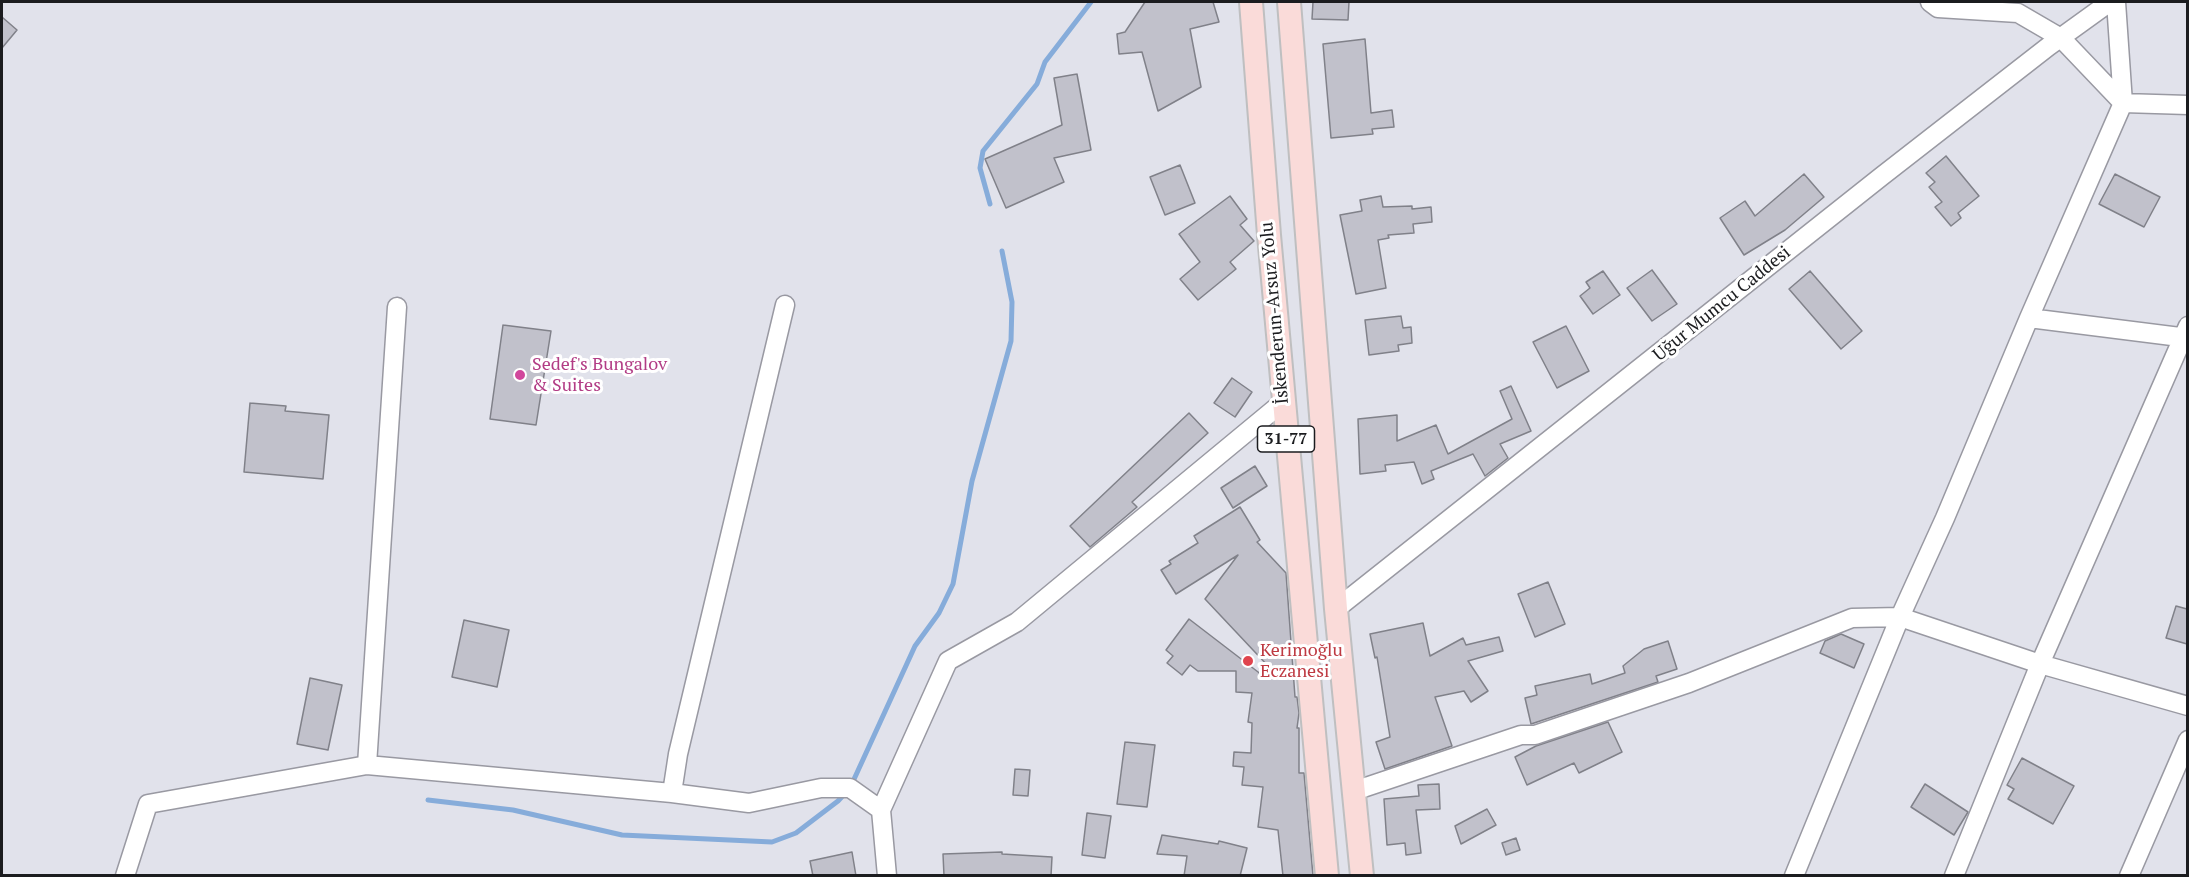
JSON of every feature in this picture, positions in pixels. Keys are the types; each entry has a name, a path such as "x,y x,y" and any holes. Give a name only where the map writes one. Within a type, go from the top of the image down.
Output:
{"main road":[{"name":"İskenderun-Arsuz Yolu","path":"1251,2 1283,402 1327,876"},
{"name":"İskenderun-Arsuz Yolu","path":"1289,2 1336,609 1362,876"}],"street":[{"path":"1930,2 1938,8 2018,13 2061,38 2123,103 2187,105"},
{"name":"Uğur Mumcu Caddesi","path":"1336,609 1882,176 2110,2"},
{"path":"1794,876 1900,617 1945,518 2123,103 2116,2"},
{"path":"672,793 678,754 785,305"},
{"path":"366,765 397,307"},
{"path":"1954,876 2040,664 2186,334 2029,318"},
{"path":"887,876 880,810 948,660 1017,622 1283,402"},
{"path":"1354,791 1521,735 1535,735 1689,683 1852,618 1900,617 2040,664 2187,706"},
{"path":"2129,876 2187,740"},
{"path":"125,876 148,804 366,765 672,793 749,803 822,788 850,788 880,810"}],"building":[{"path":"1145,2 1213,2 1219,22 1190,29 1201,87 1158,111 1142,52 1119,54 1117,34 1125,32"},
{"path":"1313,2 1349,2 1348,20 1312,19"},
{"path":"2,17 17,30 2,48"},
{"path":"1365,39 1371,113 1392,110 1394,127 1372,129 1373,134 1331,138 1323,44"},
{"path":"1077,74 1091,150 1054,158 1064,182 1006,208 985,159 1062,125 1054,78"},
{"path":"1946,156 1979,196 1958,213 1961,218 1951,226 1935,207 1942,202 1929,187 1935,182 1926,173"},
{"path":"1180,165 1195,203 1165,215 1150,177"},
{"path":"1804,174 1824,197 1785,230 1744,255 1720,218 1745,201 1755,216"},
{"path":"2115,174 2160,197 2144,227 2099,204"},
{"path":"1230,196 1247,219 1240,225 1254,241 1230,262 1236,269 1198,300 1180,279 1200,262 1179,234"},
{"path":"1381,196 1383,207 1412,206 1412,209 1431,207 1432,222 1413,224 1414,233 1388,235 1389,238 1378,240 1386,288 1356,294 1340,215 1362,211 1360,200"},
{"path":"1652,270 1677,304 1652,321 1627,288"},
{"path":"1603,271 1620,295 1593,314 1580,296 1590,288 1586,282"},
{"path":"1810,271 1862,331 1841,349 1789,289"},
{"path":"1401,316 1403,328 1411,327 1412,343 1398,345 1399,351 1369,355 1365,320"},
{"name":"Sedef's Bungalov & Suites","path":"503,325 551,331 536,425 490,419"},
{"path":"1566,326 1589,371 1557,388 1533,342"},
{"path":"1232,378 1252,392 1235,417 1214,403"},
{"path":"1511,386 1531,431 1500,444 1508,458 1485,476 1473,454 1431,471 1434,479 1422,484 1414,462 1385,465 1386,471 1360,474 1358,419 1397,415 1397,441 1436,425 1448,454 1512,419 1500,391"},
{"path":"250,403 286,406 285,411 329,415 323,479 244,472"},
{"path":"1189,413 1208,433 1132,502 1137,507 1090,547 1070,526"},
{"path":"1255,466 1267,486 1233,508 1221,488"},
{"path":"1240,507 1260,540 1257,542 1286,573 1295,697 1297,697 1299,713 1297,728 1299,728 1299,773 1304,773 1313,876 1283,876 1278,830 1258,827 1263,787 1242,785 1244,767 1233,766 1234,752 1251,753 1252,723 1248,722 1252,693 1236,692 1236,671 1198,671 1190,665 1182,675 1167,663 1173,656 1166,650 1189,619 1262,675 1269,667 1205,599 1238,555 1176,594 1161,570 1171,564 1169,561 1198,543 1194,536"},
{"path":"1548,582 1565,624 1535,637 1518,594"},
{"path":"2176,606 2187,609 2187,644 2166,638"},
{"path":"464,620 509,630 497,687 452,677"},
{"path":"1423,623 1430,656 1463,638 1466,645 1499,637 1503,651 1468,661 1488,691 1471,702 1464,691 1435,697 1452,746 1385,769 1376,742 1390,737 1377,657 1375,658 1370,634"},
{"path":"1841,634 1864,644 1854,668 1820,653 1825,641"},
{"path":"1668,641 1677,669 1656,676 1658,682 1531,724 1525,698 1537,695 1535,686 1590,674 1592,684 1625,673 1623,666 1644,649"},
{"path":"310,678 342,685 328,750 297,744"},
{"path":"1608,722 1622,752 1579,773 1574,763 1527,785 1515,757 1536,746"},
{"path":"1125,742 1155,745 1147,807 1117,804"},
{"path":"2022,758 2074,786 2053,824 2008,799 2014,789 2007,785"},
{"path":"1015,769 1030,770 1028,796 1013,795"},
{"path":"1439,784 1440,809 1416,810 1421,853 1406,855 1405,843 1387,845 1384,799 1419,796 1418,785"},
{"path":"1925,784 1968,812 1954,835 1911,807"},
{"path":"1487,809 1496,825 1461,844 1455,826"},
{"path":"1087,813 1111,816 1105,858 1082,855"},
{"path":"1162,835 1218,844 1219,841 1247,848 1240,876 1184,876 1187,856 1157,854"},
{"path":"1516,838 1520,850 1506,855 1502,843"},
{"path":"852,852 856,876 813,876 810,861"},
{"path":"1002,852 1002,854 1052,857 1051,876 944,876 943,854"}],"waterway":[{"path":"990,204 980,168 983,151 1037,84 1045,62 1091,2"},
{"path":"428,800 513,810 622,835 772,842 796,833 838,801 850,788 915,646 939,613 953,584 972,481 1011,341 1012,302 1002,251"}],"place":[{"name":"Sedef's Bungalov & Suites","path":"520,375"},
{"name":"Kerimoğlu Eczanesi","path":"1248,661"}]}
